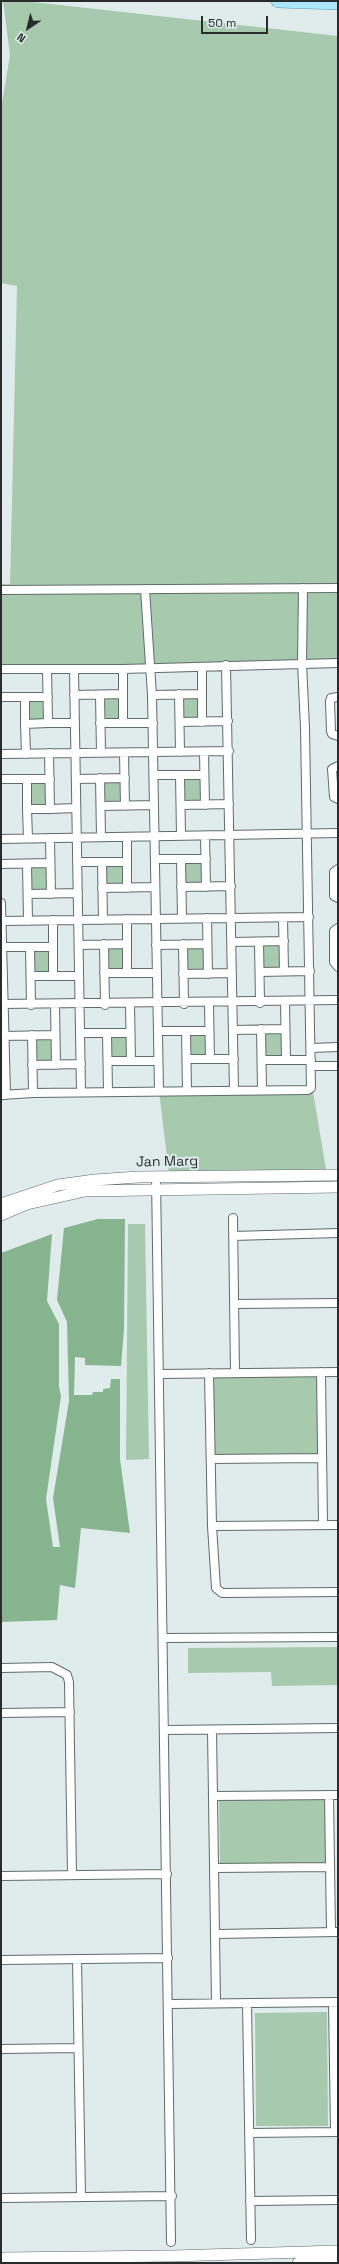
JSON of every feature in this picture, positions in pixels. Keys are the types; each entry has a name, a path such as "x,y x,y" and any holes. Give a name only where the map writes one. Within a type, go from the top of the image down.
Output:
{"main road":[{"path":"278,1 338,3"},
{"name":"Jan Marg","path":"1,1215 27,1204 112,1184 156,1176 338,1174"},
{"name":"Jan Marg","path":"1,1204 58,1185 112,1184 138,1190 338,1187"},
{"path":"1,2258 172,2256 338,2250"},
{"path":"298,2263 338,2262"}],"street":[{"path":"1,903 3,1095 81,1092 310,1089 312,1086 309,917 302,663 303,588"},
{"path":"1,590 338,588"},
{"path":"145,589 151,668 153,722 159,1091"},
{"path":"1,669 123,669 338,663"},
{"path":"226,665 230,804 234,1090"},
{"path":"202,667 202,722"},
{"path":"47,669 48,724"},
{"path":"74,669 81,1092"},
{"path":"123,669 124,723"},
{"path":"74,695 123,694"},
{"path":"152,694 202,694"},
{"path":"179,694 180,752"},
{"path":"100,695 101,753"},
{"path":"1,697 48,697"},
{"path":"25,697 26,754"},
{"path":"338,697 331,698 330,701 331,731 332,734 338,736"},
{"path":"180,722 228,721"},
{"path":"100,723 153,722"},
{"path":"25,724 75,723"},
{"path":"1,754 229,751"},
{"path":"204,752 205,804"},
{"path":"124,753 125,806"},
{"path":"49,754 50,809"},
{"path":"338,766 332,769 334,797 338,799"},
{"path":"180,775 181,836"},
{"path":"154,776 204,775"},
{"path":"100,778 101,837"},
{"path":"76,779 125,778"},
{"path":"1,779 50,779"},
{"path":"26,779 28,838"},
{"path":"181,805 230,804"},
{"path":"101,806 154,805"},
{"path":"27,809 76,808"},
{"path":"1,838 230,836 338,833"},
{"path":"205,836 206,886"},
{"path":"127,837 128,888"},
{"path":"50,838 51,894"},
{"path":"155,859 206,859"},
{"path":"181,859 182,919"},
{"path":"77,862 127,862"},
{"path":"102,862 103,920"},
{"path":"1,864 50,863"},
{"path":"27,864 28,920"},
{"path":"338,869 334,872 334,896 338,898"},
{"path":"181,887 231,886"},
{"path":"102,888 155,888"},
{"path":"28,894 78,893"},
{"path":"1,921 309,917"},
{"path":"207,918 208,974"},
{"path":"283,918 284,971"},
{"path":"127,919 128,973"},
{"path":"53,920 54,976"},
{"path":"338,928 334,931 334,962 338,967"},
{"path":"232,942 284,941"},
{"path":"259,942 260,1003"},
{"path":"104,944 105,1004"},
{"path":"79,945 127,944"},
{"path":"183,944 184,1004"},
{"path":"156,945 207,944"},
{"path":"30,947 31,1005"},
{"path":"2,948 53,947"},
{"path":"260,972 310,971"},
{"path":"104,973 157,973"},
{"path":"183,974 232,973"},
{"path":"31,976 79,976"},
{"path":"2,1004 184,1004 310,1002 338,1000"},
{"path":"285,1002 286,1060"},
{"path":"209,1003 210,1059"},
{"path":"130,1004 131,1061"},
{"path":"55,1005 56,1065"},
{"path":"233,1030 285,1029"},
{"path":"261,1030 262,1090"},
{"path":"158,1031 209,1031"},
{"path":"186,1031 187,1091"},
{"path":"80,1033 130,1032"},
{"path":"107,1033 108,1092"},
{"path":"3,1036 55,1035"},
{"path":"32,1036 32,1093"},
{"path":"311,1048 338,1047"},
{"path":"187,1059 234,1059"},
{"path":"262,1060 286,1060 338,1066"},
{"path":"108,1061 158,1061"},
{"path":"32,1065 81,1064"},
{"path":"156,1176 172,2196 171,2242"},
{"path":"233,1218 235,1373"},
{"path":"233,1236 338,1233"},
{"path":"234,1304 338,1303"},
{"path":"321,1372 323,1525"},
{"path":"159,1374 338,1372"},
{"path":"209,1373 212,1526 216,1588 222,1593 338,1592"},
{"path":"211,1459 322,1458"},
{"path":"212,1526 338,1525"},
{"path":"163,1638 338,1637"},
{"path":"1,1668 52,1667 67,1675 69,1682 70,1712 72,1875"},
{"path":"1,1713 70,1712"},
{"path":"165,1730 338,1728"},
{"path":"212,1730 216,2003"},
{"path":"215,1934 335,1932 330,1867 329,1795"},
{"path":"213,1796 338,1795"},
{"path":"214,1868 330,1867"},
{"path":"1,1876 167,1874"},
{"path":"1,1960 168,1958"},
{"path":"77,1959 81,2197"},
{"path":"169,2004 335,2002 337,2132 249,2133"},
{"path":"247,2003 251,2240"},
{"path":"1,2049 78,2048"},
{"path":"1,2198 172,2196"},
{"path":"250,2201 338,2200"}],"green space":[{"path":"3,1 24,1 338,36 338,662 1,666 1,584 10,584 17,286 1,283 1,109 10,55"},
{"path":"182,697 199,697 200,719 182,719"},
{"path":"103,698 120,698 121,720 103,720"},
{"path":"45,699 45,721 28,721 28,700"},
{"path":"183,778 202,778 202,802 183,802"},
{"path":"46,781 47,806 30,806 30,782"},
{"path":"121,781 122,803 104,803 103,782"},
{"path":"184,862 203,862 203,884 184,884"},
{"path":"105,864 124,865 124,885 105,885"},
{"path":"30,867 47,867 48,891 30,891"},
{"path":"263,944 281,945 282,969 263,969"},
{"path":"107,947 125,948 125,971 107,970"},
{"path":"204,947 205,971 187,970 186,948"},
{"path":"34,950 50,950 51,973 34,973"},
{"path":"264,1032 283,1032 283,1058 265,1057"},
{"path":"188,1034 206,1034 207,1056 191,1055"},
{"path":"128,1035 128,1058 111,1057 110,1036"},
{"path":"35,1038 52,1039 53,1062 35,1061"},
{"path":"312,1086 328,1181 170,1182 159,1091"},
{"path":"98,1219 125,1219 124,1329 121,1366 85,1365 85,1358 75,1357 74,1395 92,1395 93,1392 103,1392 103,1389 110,1388 111,1379 120,1379 120,1459 130,1533 81,1528 75,1588 60,1585 57,1620 1,1622 1,1253 52,1234 47,1301 59,1324 59,1387 61,1396 46,1499 53,1547 60,1547 53,1498 69,1401 67,1322 57,1300 64,1228"},
{"path":"128,1224 145,1224 149,1459 126,1460"},
{"path":"321,1372 322,1458 211,1459 209,1373"},
{"path":"338,1647 338,1685 272,1686 271,1672 188,1673 188,1648"},
{"path":"219,1800 326,1800 326,1863 220,1863"},
{"path":"327,2012 328,2126 256,2126 255,2013"}]}
